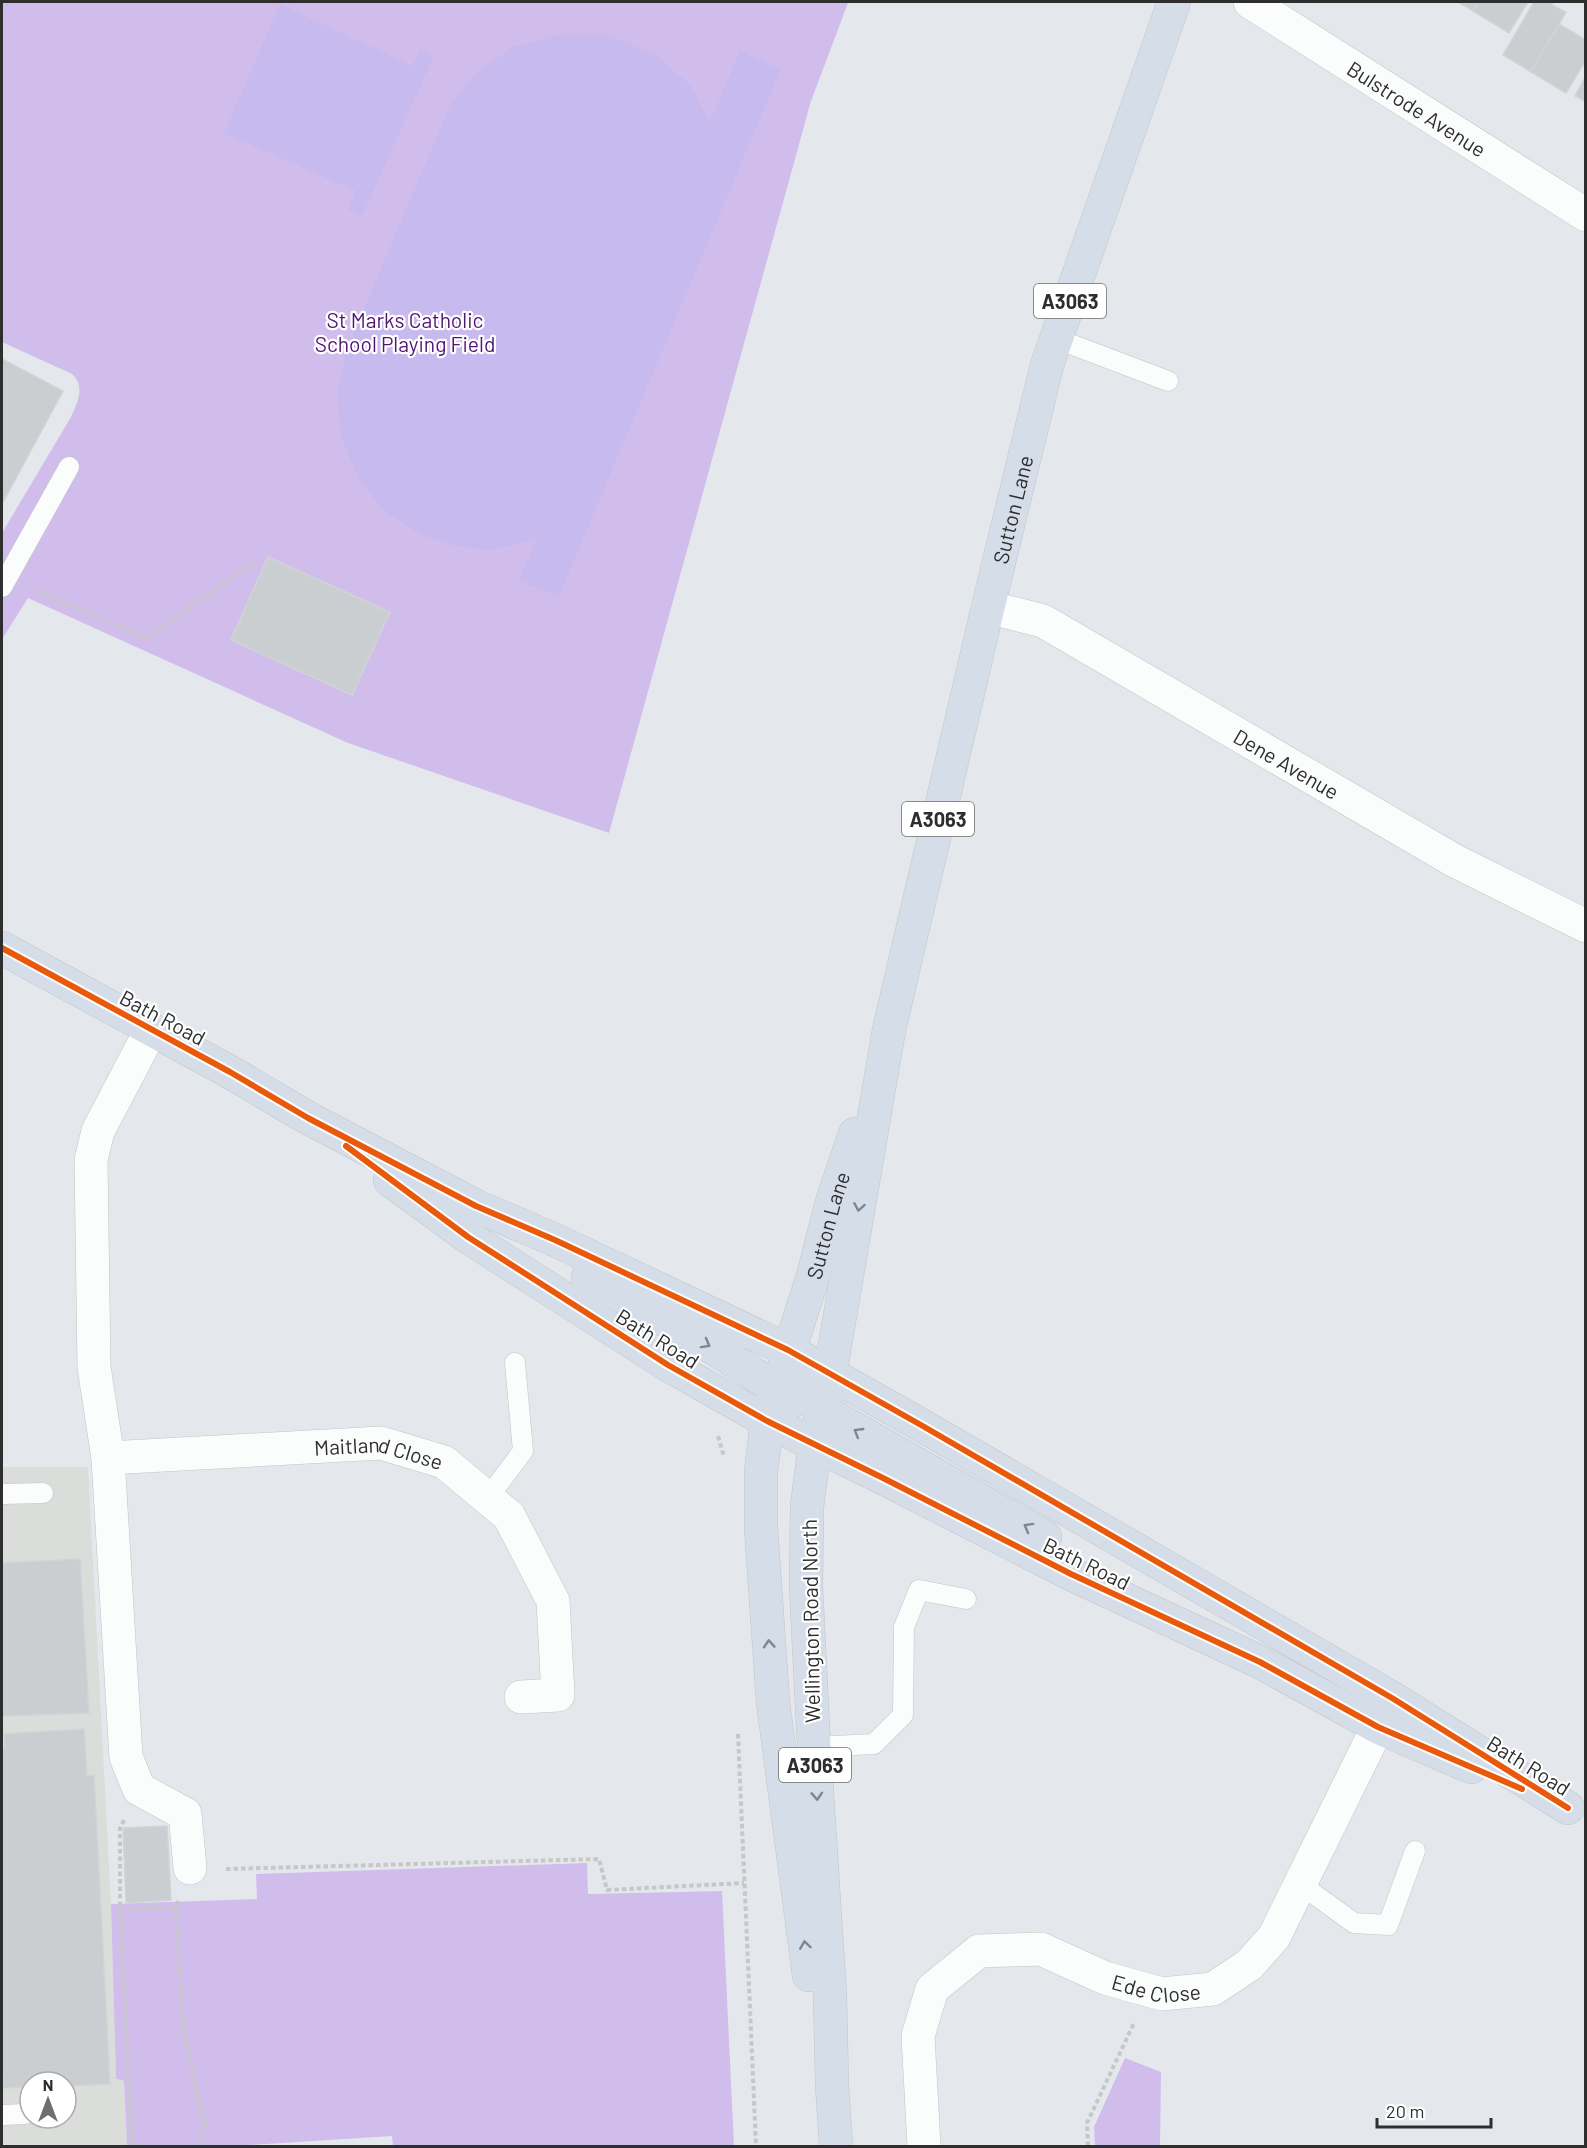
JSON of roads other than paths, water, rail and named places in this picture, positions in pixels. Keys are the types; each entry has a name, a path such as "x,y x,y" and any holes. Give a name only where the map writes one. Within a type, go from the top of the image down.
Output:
{"main road":[{"name":"Sutton Lane","path":"830,1374 889,1030 1047,365 1174,2"},
{"name":"Bath Road","path":"2,948 230,1072 308,1118 476,1206 555,1240 788,1350 1385,1712 1577,1812"},
{"name":"Sutton Lane","path":"767,1421 813,1276 832,1202 889,1030"},
{"name":"Bath Road","path":"308,1118 468,1237 668,1365 767,1421 1071,1575 1260,1662 1385,1712"},
{"path":"476,1206 537,1248 713,1348 776,1388 791,1400 807,1419 814,1444"},
{"path":"788,1350 793,1377 805,1396 822,1410 1165,1604 1260,1662"},
{"name":"Wellington Road North","path":"830,1374 814,1444 807,1507 806,1587 830,1995 836,2146"},
{"name":"Wellington Road North","path":"767,1421 761,1472 761,1528 773,1702 811,1988 832,2085"}],"street":[{"name":"Bulstrode Avenue","path":"1250,2 1586,215"},
{"name":"Dene Avenue","path":"988,607 1043,621 1455,861 1586,926"},
{"path":"150,1029 98,1131 91,1160 94,1367 108,1458 126,1757 139,1789 185,1814 190,1868"},
{"name":"Maitland Close","path":"108,1458 381,1443 444,1462 509,1516 553,1601 558,1695 521,1697"},
{"name":"Ede Close","path":"924,2146 918,2036 932,1989 979,1951 1041,1949 1105,1978 1162,1994 1213,1989 1249,1965 1274,1936 1385,1712"}],"lane":[{"path":"1057,339 1168,381"},
{"path":"4,583 69,467"},
{"path":"487,1499 523,1451 515,1363"},
{"path":"2,1494 43,1493"},
{"path":"814,1747 874,1744 903,1715 904,1627 919,1590 966,1599"},
{"path":"1300,1884 1354,1923 1388,1925 1415,1851"},
{"path":"2,2115 18,2114"}],"park label":[{"name":"St Marks Catholic School Playing Field","path":"405,331"}]}
